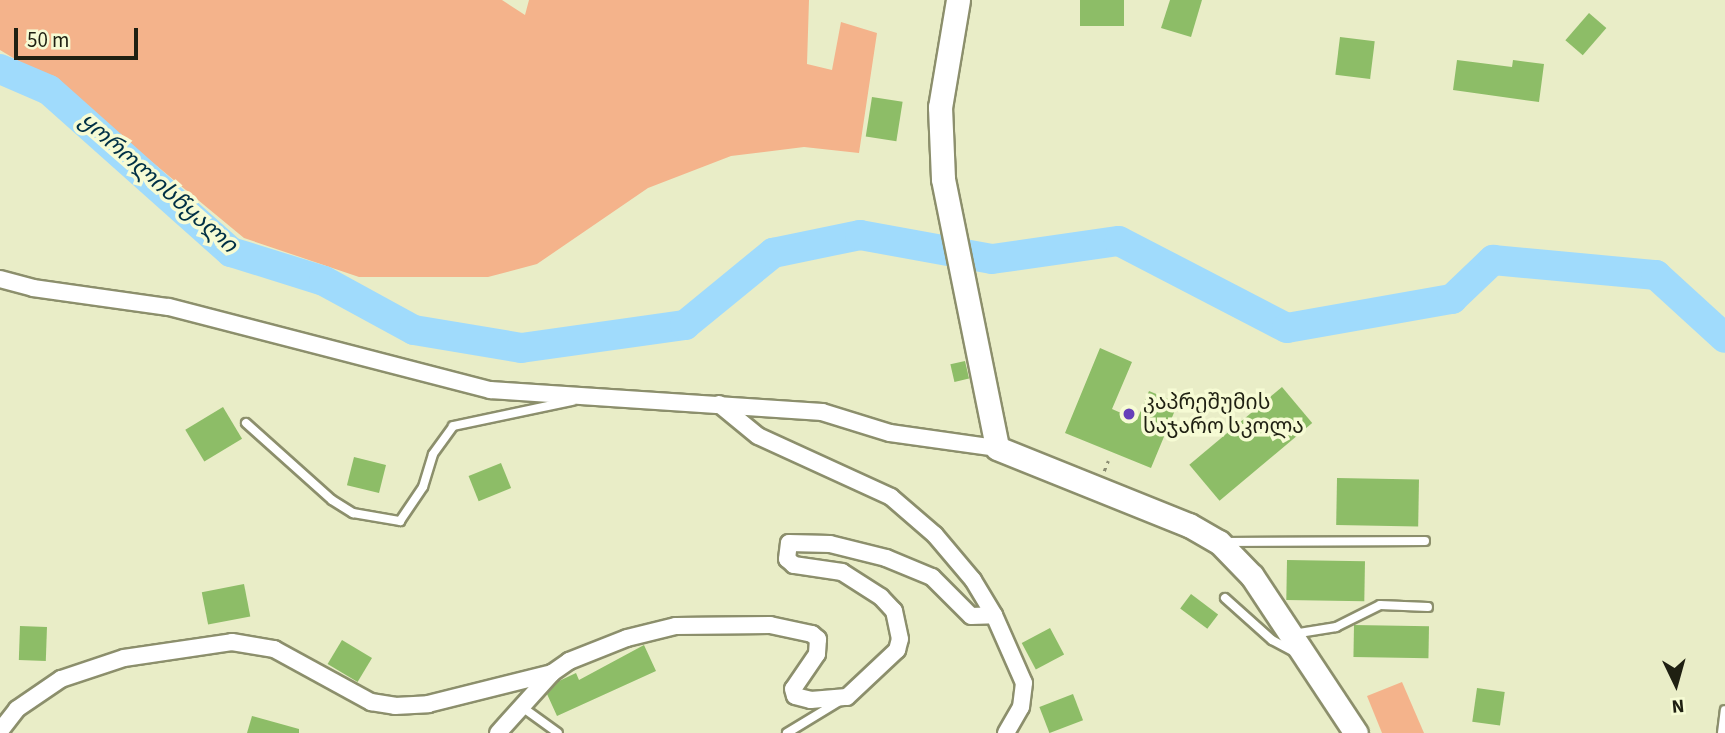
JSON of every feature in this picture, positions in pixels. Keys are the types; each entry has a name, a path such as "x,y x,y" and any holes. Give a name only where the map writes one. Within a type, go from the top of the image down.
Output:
{"street":[{"path":"958,0 940,107 943,179 965,301 998,448"},
{"path":"0,279 33,288 169,307 490,390 585,399 719,404 822,412 890,433 998,448 1189,525 1219,542 1252,576 1349,730"},
{"path":"719,404 758,436 891,496 935,535 973,580 994,615 1024,683 1021,707 1006,733"},
{"path":"0,731 17,709 61,680 124,658 232,642 274,649 370,702 395,706 428,704 552,673 627,638 676,626 770,625 818,639 817,654 793,689 795,696 811,700 846,697 897,650 900,639 894,611 881,597 842,572 794,565 787,558 789,544 830,544 886,558 932,577 971,616 994,615"},
{"path":"498,733 552,673"}],"lane":[{"path":"246,423 332,500 353,513 400,521 423,487 433,454 453,426 585,399"},
{"path":"1219,542 1425,541"},
{"path":"1225,598 1272,640 1296,644 1380,605 1428,607"},
{"path":"787,733 846,697"},
{"path":"522,707 558,733"},
{"path":"1722,733 1725,710"}],"shaded area":[{"path":"0,0 502,0 525,15 529,0 809,0 807,64 832,70 841,22 877,33 859,153 804,147 731,156 648,188 537,264 488,277 359,277 244,238 60,86 0,50"},
{"path":"1402,682 1424,733 1382,733 1367,696"}],"building":[{"path":"1080,0 1124,0 1124,26 1080,26"},
{"path":"1170,0 1202,0 1191,37 1161,28"},
{"path":"1589,13 1606,28 1583,55 1565,40"},
{"path":"1340,37 1375,41 1370,79 1335,75"},
{"path":"1457,60 1512,67 1513,60 1544,64 1539,102 1453,90"},
{"path":"872,97 903,102 896,141 866,137"},
{"path":"1100,348 1132,362 1112,409 1137,420 1149,391 1178,403 1151,468 1065,433"},
{"path":"965,361 969,379 954,382 950,364"},
{"path":"1282,387 1312,423 1220,501 1189,465"},
{"path":"223,407 242,439 204,461 185,430"},
{"path":"354,457 386,465 379,493 347,485"},
{"path":"501,463 511,488 479,501 469,476"},
{"path":"1337,478 1419,479 1418,526 1336,525"},
{"path":"1287,560 1365,561 1364,601 1286,600"},
{"path":"244,584 250,616 208,625 202,592"},
{"path":"1191,594 1218,614 1207,629 1180,608"},
{"path":"1354,625 1429,626 1428,658 1353,657"},
{"path":"20,626 47,627 46,661 19,660"},
{"path":"1050,628 1064,654 1036,670 1022,643"},
{"path":"342,640 372,658 358,682 328,664"},
{"path":"644,645 656,671 557,716 547,694 559,681 576,673 579,680"},
{"path":"1477,688 1505,692 1500,726 1472,722"},
{"path":"1073,694 1083,720 1049,733 1039,707"},
{"path":"252,716 299,729 299,733 247,733"}],"waterway":[{"name":"ყოროლისწყალი","path":"0,69 49,90 231,252 324,281 414,330 521,348 685,325 773,253 860,235 992,259 1119,241 1287,328 1452,299 1493,260 1656,275 1725,338"}],"place":[{"name":"კაპრეშუმის საჯარო სკოლა","path":"1129,414"}]}
